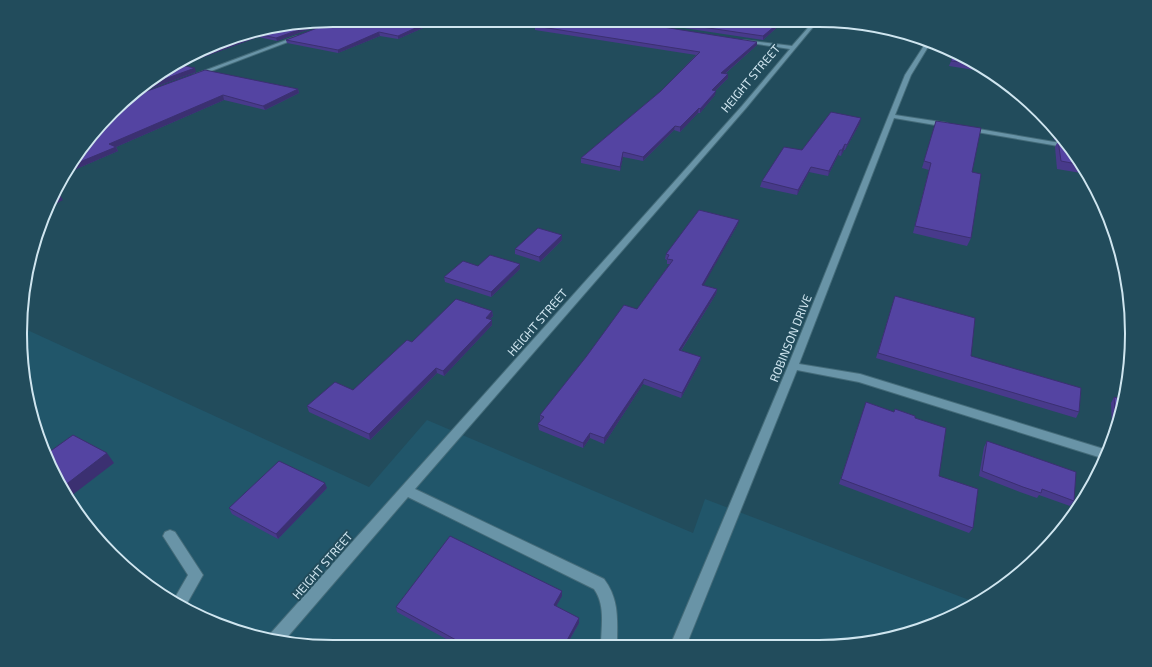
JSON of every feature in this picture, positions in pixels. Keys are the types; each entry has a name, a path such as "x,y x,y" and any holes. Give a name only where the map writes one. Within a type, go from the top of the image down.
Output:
{"street":[{"name":"HEIGHT STREET","path":"279,635 744,107 811,27"},
{"path":"188,78 307,34"},
{"path":"738,40 793,48"},
{"name":"ROBINSON DRIVE","path":"680,640 793,366 908,75 926,46"},
{"path":"892,116 954,126"},
{"path":"961,128 1060,145"},
{"path":"793,366 860,378 1101,453"},
{"path":"405,490 599,584 607,592 610,601 609,640"},
{"path":"170,536 196,576 182,600"}],"shaded area":[{"path":"27,330 369,487 427,420 693,533 705,499 970,600 936,617 898,630 859,637 818,640 334,640 293,637 254,630 216,617 180,599 163,588 131,564 103,536 90,520 68,487 50,451 43,432 37,413 30,374"}],"building":[{"path":"418,27 398,36 379,32 338,50 286,40 318,28"},
{"path":"541,27 663,27 757,42 721,73 728,74 712,90 716,91 700,109 699,108 680,127 675,126 643,157 623,152 620,167 581,158 661,91 700,52"},
{"path":"702,27 774,27 763,36"},
{"path":"300,29 276,38 263,35"},
{"path":"952,58 960,62 951,61"},
{"path":"184,66 195,68 161,80"},
{"path":"205,70 298,89 263,106 223,95 109,144 116,147 80,162 103,131 131,103 144,92"},
{"path":"831,112 861,118 847,145 845,144 842,150 840,150 829,171 811,167 798,190 762,181 784,147 802,150"},
{"path":"936,121 981,128 972,172 981,174 971,238 915,226 931,163 924,161"},
{"path":"1058,143 1073,163 1061,161"},
{"path":"699,210 739,220 702,285 717,289 679,350 701,357 682,393 644,379 604,438 590,433 583,443 538,424 544,417 540,415 586,357 624,305 637,309 673,260 667,259 669,255 666,254"},
{"path":"538,228 562,235 539,257 515,249"},
{"path":"490,255 520,264 491,292 444,277 463,261 478,266"},
{"path":"895,296 975,318 971,356 1081,388 1079,412 878,353"},
{"path":"456,299 492,311 486,318 492,320 443,371 436,368 369,434 307,406 335,382 353,390 407,340 412,342"},
{"path":"1114,397 1118,398 1115,412"},
{"path":"866,402 894,412 895,409 915,416 915,418 946,428 939,476 978,489 973,528 841,479"},
{"path":"73,435 107,453 67,484 50,451"},
{"path":"987,441 1076,472 1074,501 1042,489 1041,493 982,471"},
{"path":"279,461 325,483 276,534 229,508"},
{"path":"450,536 562,591 554,605 579,618 567,640 456,640 396,607"}]}
